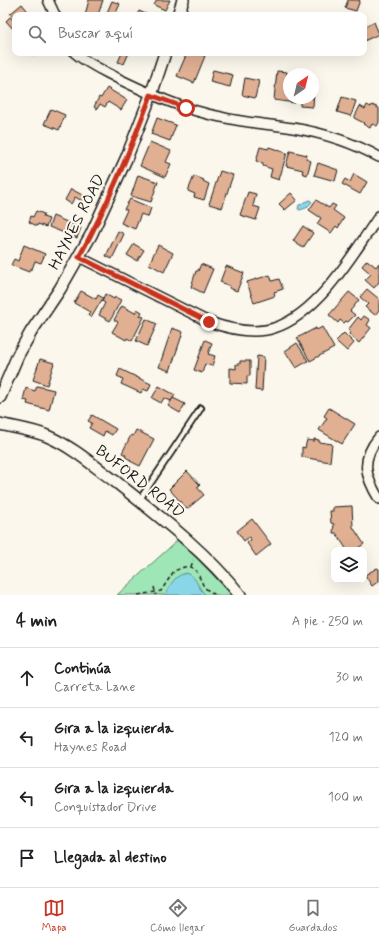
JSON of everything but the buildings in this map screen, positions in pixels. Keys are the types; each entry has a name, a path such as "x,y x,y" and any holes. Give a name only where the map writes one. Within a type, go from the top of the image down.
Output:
{"street":[{"path":"48,0 54,12"},
{"path":"179,12 183,0"},
{"path":"79,56 85,61 151,95 186,108 221,117 294,128 340,139 379,157"},
{"name":"HAYNES ROAD","path":"0,397 18,355 31,332 60,289 91,235 112,191 151,95 164,56"},
{"path":"79,257 209,322 233,330 274,329 293,320 306,310 325,291 379,216"},
{"name":"BUFORD ROAD","path":"0,424 48,437 81,456 173,528 215,566 240,595"},
{"path":"379,437 370,452 366,466 368,480 379,500"}],"lane":[{"path":"139,500 201,408"}],"path":[{"path":"138,595 161,591 174,571 184,567 191,567 197,572 204,587 216,595"},
{"path":"154,587 154,592 156,595"}],"green space":[{"path":"179,539 232,595 117,595"}],"water":[{"path":"310,200 312,202 306,208 300,210 298,209 299,205"},
{"path":"187,573 196,580 200,589 206,595 166,595 169,587 176,578"}],"route":[{"path":"186,108 151,95 110,197 79,257 209,322"}]}
